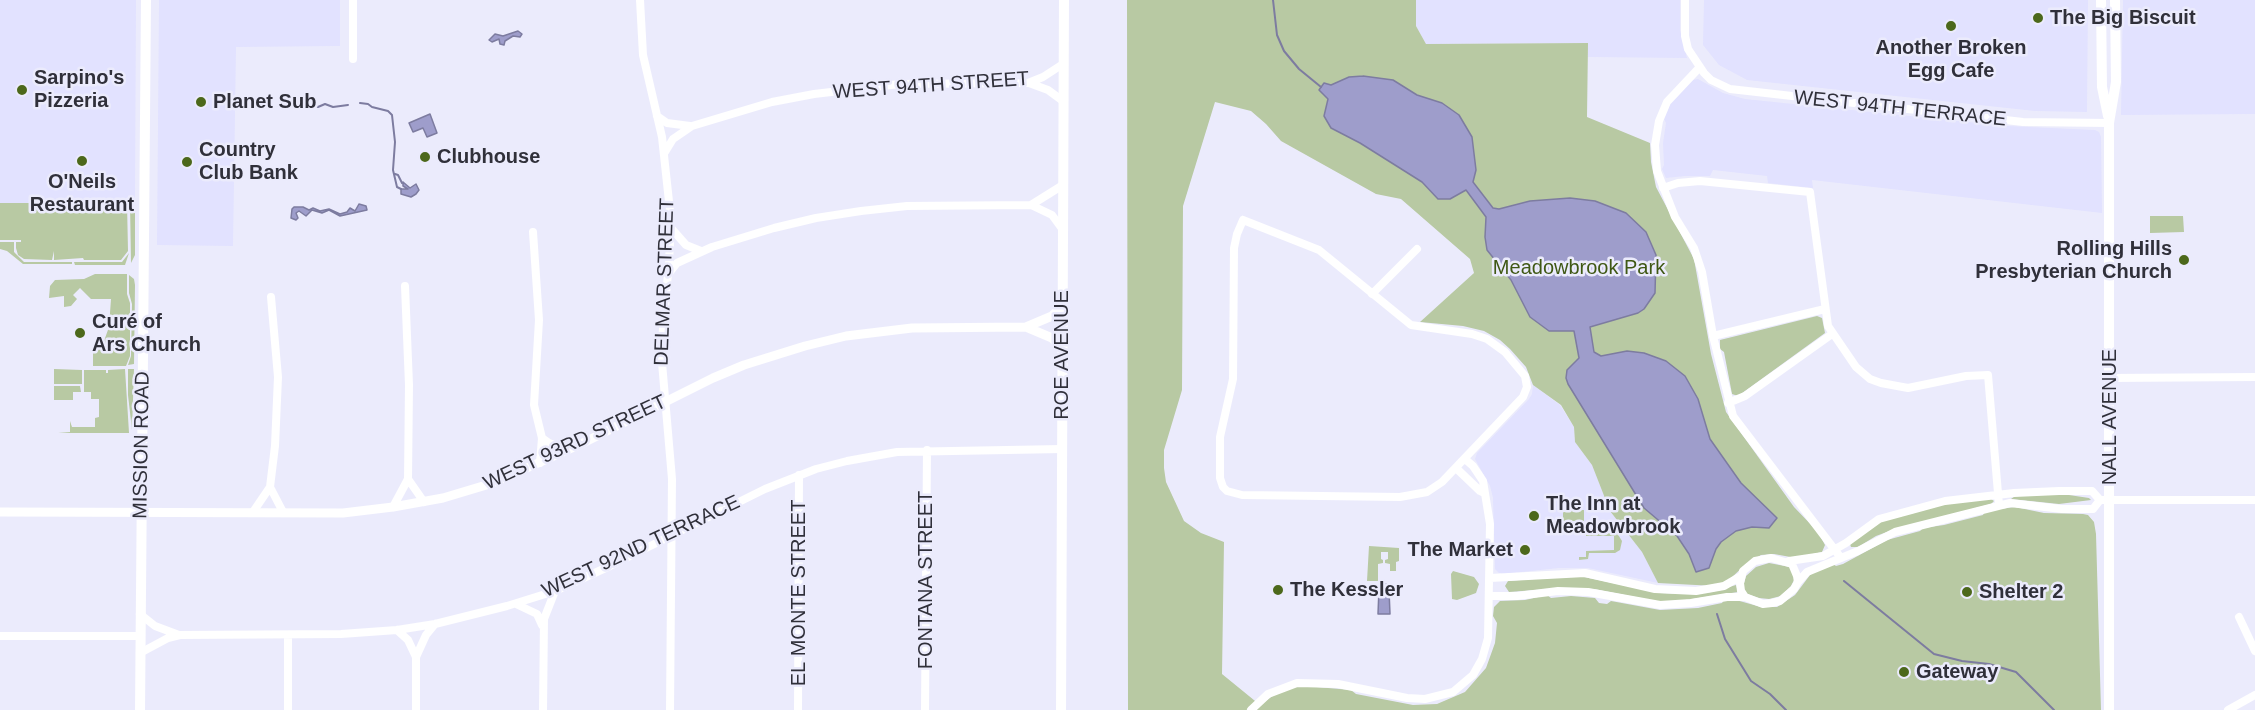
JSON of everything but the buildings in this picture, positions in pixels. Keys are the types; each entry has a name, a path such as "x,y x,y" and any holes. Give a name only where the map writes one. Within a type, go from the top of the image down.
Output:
{"main road":[{"name":"MISSION ROAD","path":"140,710 146,0"},
{"name":"ROE AVENUE","path":"1060,710 1064,0"},
{"name":"NALL AVENUE","path":"2101,0 2102,87 2109,123"},
{"name":"NALL AVENUE","path":"2109,710 2105,500 2110,378 2109,123 2116,82 2115,0"}],"street":[{"path":"353,0 353,59"},
{"name":"DELMAR STREET","path":"640,0 643,55 665,152 671,228 661,351 672,478 670,710"},
{"path":"1685,0 1685,36 1688,49 1699,68 1667,102 1659,121 1655,145 1657,171 1676,217 1694,248 1728,403 1740,427 1841,558"},
{"name":"WEST 94TH STREET","path":"657,116 667,123 692,126 772,102 859,88 950,82 1028,83 1043,77 1062,64"},
{"name":"WEST 94TH TERRACE","path":"1699,68 1711,80 1722,86 1752,93 2023,122 2109,123"},
{"path":"1028,83 1048,90 1063,101"},
{"name":"WEST 94TH STREET","path":"665,152 673,139 692,126"},
{"path":"1663,188 1678,183 1700,181 1810,192 1825,309 1832,334 1864,374 1889,386 1908,388 1966,376 1988,375 1999,505"},
{"path":"1031,205 1063,185"},
{"path":"668,274 677,263 701,251 774,228 861,211 907,206 1031,205 1052,215 1063,230"},
{"path":"1243,220 1319,250 1372,294 1411,325 1472,334 1487,339 1505,352 1525,376 1527,387 1523,398 1456,468 1436,487 1427,492 1409,496 1242,495 1227,491 1220,478 1220,436 1233,379 1234,248 1243,220"},
{"path":"671,228 686,245 701,251"},
{"path":"533,232 539,320 534,405 542,438 540,463"},
{"path":"1372,294 1417,249"},
{"path":"393,507 408,479 409,384 405,286"},
{"path":"253,512 270,487 278,408 276,342 271,297"},
{"path":"1026,327 1052,316 1062,305"},
{"path":"1713,336 1825,309"},
{"name":"WEST 93RD STREET","path":"0,512 343,513 393,507 424,502 494,483 744,365 846,336 912,328 1026,327 1048,336 1062,349"},
{"path":"1728,403 1745,396 1832,334"},
{"path":"2110,378 2255,377"},
{"path":"542,438 567,450"},
{"name":"WEST 92ND TERRACE","path":"140,653 162,640 180,635 341,634 397,630 435,624 555,591 765,489 799,475 847,461 876,455 927,450 1062,449"},
{"name":"FONTANA STREET","path":"925,710 927,450"},
{"path":"1251,710 1268,694 1298,683 1359,687 1417,699 1439,697 1453,692 1473,675 1482,659 1488,638 1490,524 1480,474 1465,459"},
{"path":"1456,468 1480,492 1484,493"},
{"name":"EL MONTE STREET","path":"798,710 799,475"},
{"path":"408,479 424,502"},
{"path":"270,487 283,512"},
{"path":"1490,578 1585,573 1655,589 1696,591 1724,586 1741,576 1748,566 1762,559 1810,560 1836,549 1870,524 1889,515 1945,501 2044,491 2092,492 2105,500 2255,500"},
{"path":"1490,596 1581,591 1660,605 1727,597 1745,597 1763,604 1780,602 1808,572 1895,532 1999,505 2092,509 2105,500"},
{"path":"1789,561 1797,572 1798,582"},
{"path":"1741,576 1741,591 1745,597"},
{"path":"543,710 543,629 546,610 555,591"},
{"path":"516,603 537,614 543,629"},
{"name":"WEST 92ND TERRACE","path":"140,614 155,626 180,635"},
{"path":"2239,617 2255,651"},
{"path":"416,710 416,657 426,635 435,624"},
{"path":"397,630 408,640 416,657"},
{"path":"288,635 288,710"},
{"path":"0,636 140,636"},
{"path":"2228,710 2255,695"}],"shaded area":[{"path":"0,0 136,0 135,203 0,203"},
{"path":"159,0 340,0 340,46 236,47 233,246 157,245"},
{"path":"1416,0 1680,0 1680,30 1687,58 1588,57 1587,43 1426,44 1416,26"},
{"path":"1704,0 2088,0 2087,112 2035,111 1747,80 1719,65 1703,45"},
{"path":"2123,0 2255,0 2255,114 2121,115"},
{"path":"1698,79 1723,93 1745,99 2007,126 2095,130 2101,137 2102,213 1812,180 1813,188 1768,183 1767,176 1713,170 1710,176 1666,178 1662,169 1666,123 1664,119 1671,102 1692,80"},
{"path":"1533,385 1560,405 1574,427 1575,442 1592,465 1610,511 1642,552 1658,583 1588,568 1559,568 1509,575 1499,573 1495,569 1493,498 1490,486 1475,459 1477,453 1529,399"}],"green space":[{"name":"Meadowbrook Park","path":"1127,0 1416,0 1416,26 1426,44 1588,43 1587,117 1650,143 1656,187 1694,259 1711,354 1726,412 1794,507 1818,532 1825,545 1822,552 1796,558 1774,554 1761,555 1746,564 1730,579 1715,586 1658,583 1642,552 1610,511 1592,465 1575,442 1574,427 1561,405 1533,385 1526,367 1510,349 1484,331 1463,326 1420,322 1474,273 1470,259 1401,199 1376,194 1281,141 1251,111 1215,102 1183,206 1182,390 1164,450 1164,468 1166,482 1184,521 1201,533 1224,542 1222,674 1260,705 1274,695 1294,687 1305,686 1351,690 1356,694 1413,705 1437,704 1465,692 1486,668 1495,643 1497,623 1493,616 1494,607 1500,601 1525,600 1547,595 1551,598 1571,596 1595,598 1599,603 1607,604 1611,601 1660,610 1698,608 1722,603 1724,600 1736,600 1761,607 1777,607 1795,595 1810,575 1818,569 1833,564 1836,566 1843,564 1887,540 1920,531 1923,528 1983,515 1985,511 2015,507 2044,513 2083,514 2088,515 2094,522 2101,710 1128,710"},
{"path":"0,203 127,203 128,251 121,260 84,260 83,258 54,260 54,251 52,260 24,259 18,255 16,248 16,242 21,242 21,240 0,240"},
{"path":"130,203 133,203 135,207 135,255 131,263"},
{"path":"2150,216 2183,216 2184,232 2150,233"},
{"path":"0,242 14,242 14,252 24,262 72,262 72,264 23,264 7,251 0,249"},
{"path":"129,253 125,265 75,265 74,262 122,262"},
{"path":"95,274 127,274 127,294 130,303 130,356 126,366 93,366 93,352 104,341 109,327 111,299 91,299 80,288 73,295 77,299 71,306 64,307 64,296 49,298 50,286 55,280 84,279"},
{"path":"129,275 134,279 135,285 134,364 128,365 131,356 132,304 129,293"},
{"path":"1817,316 1822,318 1825,333 1738,396 1732,394 1724,352 1720,349 1720,340"},
{"path":"54,369 82,370 82,384 54,384"},
{"path":"125,369 129,433 58,433 70,432 70,421 72,427 95,427 95,418 99,417 99,399 91,399 91,392 84,392 84,370 106,370 108,373 108,370"},
{"path":"128,369 134,369 132,430 128,395"},
{"path":"54,386 80,386 81,392 73,392 73,400 54,400"},
{"path":"2069,495 2091,500 2059,504 2011,499 2015,496"},
{"path":"1991,499 1994,501 1991,504 1895,529 1876,536 1858,547 1851,547 1850,544 1882,521 1944,504"},
{"path":"1563,510 1584,510 1584,521 1563,521"},
{"path":"1586,533 1617,533 1622,541 1620,550 1615,553 1589,553 1588,559 1579,560 1579,557 1586,557 1586,551 1614,550 1614,536 1586,536"},
{"path":"1369,546 1399,548 1396,571 1390,571 1390,564 1385,563 1388,559 1388,552 1381,552 1383,563 1378,564 1378,581 1367,581"},
{"path":"1769,563 1790,567 1795,578 1791,586 1781,596 1769,599 1747,594 1743,587 1746,576 1756,567"},
{"path":"1453,571 1474,577 1479,584 1476,593 1457,600 1452,599 1451,574"},
{"path":"1584,577 1660,593 1712,592 1736,585 1738,592 1679,601 1656,601 1594,589 1561,588 1509,592 1505,586 1508,581"}],"water":[{"path":"518,31 522,34 520,37 513,36 505,41 504,45 500,44 499,39 492,42 489,40 495,34 503,36"},
{"path":"1363,76 1393,80 1417,95 1442,103 1459,115 1472,137 1476,170 1473,182 1493,208 1499,209 1530,201 1570,198 1595,201 1626,213 1646,232 1656,255 1655,293 1644,309 1638,313 1590,327 1594,352 1601,356 1627,351 1644,353 1666,361 1685,376 1698,399 1710,439 1741,483 1777,518 1769,528 1752,527 1736,531 1721,542 1709,568 1696,572 1689,554 1677,536 1644,508 1568,384 1567,370 1579,358 1574,331 1549,331 1530,317 1511,280 1487,250 1486,217 1466,190 1450,199 1438,199 1422,182 1360,143 1331,128 1324,116 1328,99 1319,90 1324,83 1331,85 1349,77"},
{"path":"430,114 437,133 427,137 423,128 413,132 409,123"},
{"path":"403,182 410,188 416,184 419,190 411,197 401,194 401,189 408,189 403,186"},
{"path":"359,204 366,206 367,210 340,216 329,210 322,213 312,210 306,216 299,211 296,213 298,218 296,220 291,218 294,207 309,210 313,208 320,211 329,209 340,214 347,212 350,208 355,211"},
{"path":"1386,584 1389,590 1390,614 1378,614 1379,588"}],"waterway":[{"path":"1273,0 1277,35 1284,51 1299,69 1321,87"},
{"path":"360,103 388,111 392,115 395,142 393,170 397,187 401,189"},
{"path":"303,106 309,104 318,107 325,104 333,107 348,105"},
{"path":"395,174 402,183"},
{"path":"1844,581 1934,654 1962,661 1989,664 2016,672 2054,710"},
{"path":"1717,614 1725,639 1751,681 1770,694 1786,710"}],"place":[{"name":"The Big Biscuit","path":"2038,18"},
{"name":"Another Broken Egg Cafe","path":"1951,26"},
{"name":"Sarpino's Pizzeria","path":"22,90"},
{"name":"Planet Sub","path":"201,102"},
{"name":"Clubhouse","path":"425,157"},
{"name":"O'Neils Restaurant","path":"82,161"},
{"name":"Country Club Bank","path":"187,162"},
{"name":"Rolling Hills Presbyterian Church","path":"2184,260"},
{"name":"Curé of Ars Church","path":"80,333"},
{"name":"The Inn at Meadowbrook","path":"1534,516"},
{"name":"The Market","path":"1525,550"},
{"name":"The Kessler","path":"1278,590"},
{"name":"Shelter 2","path":"1967,592"},
{"name":"Gateway","path":"1904,672"}]}
